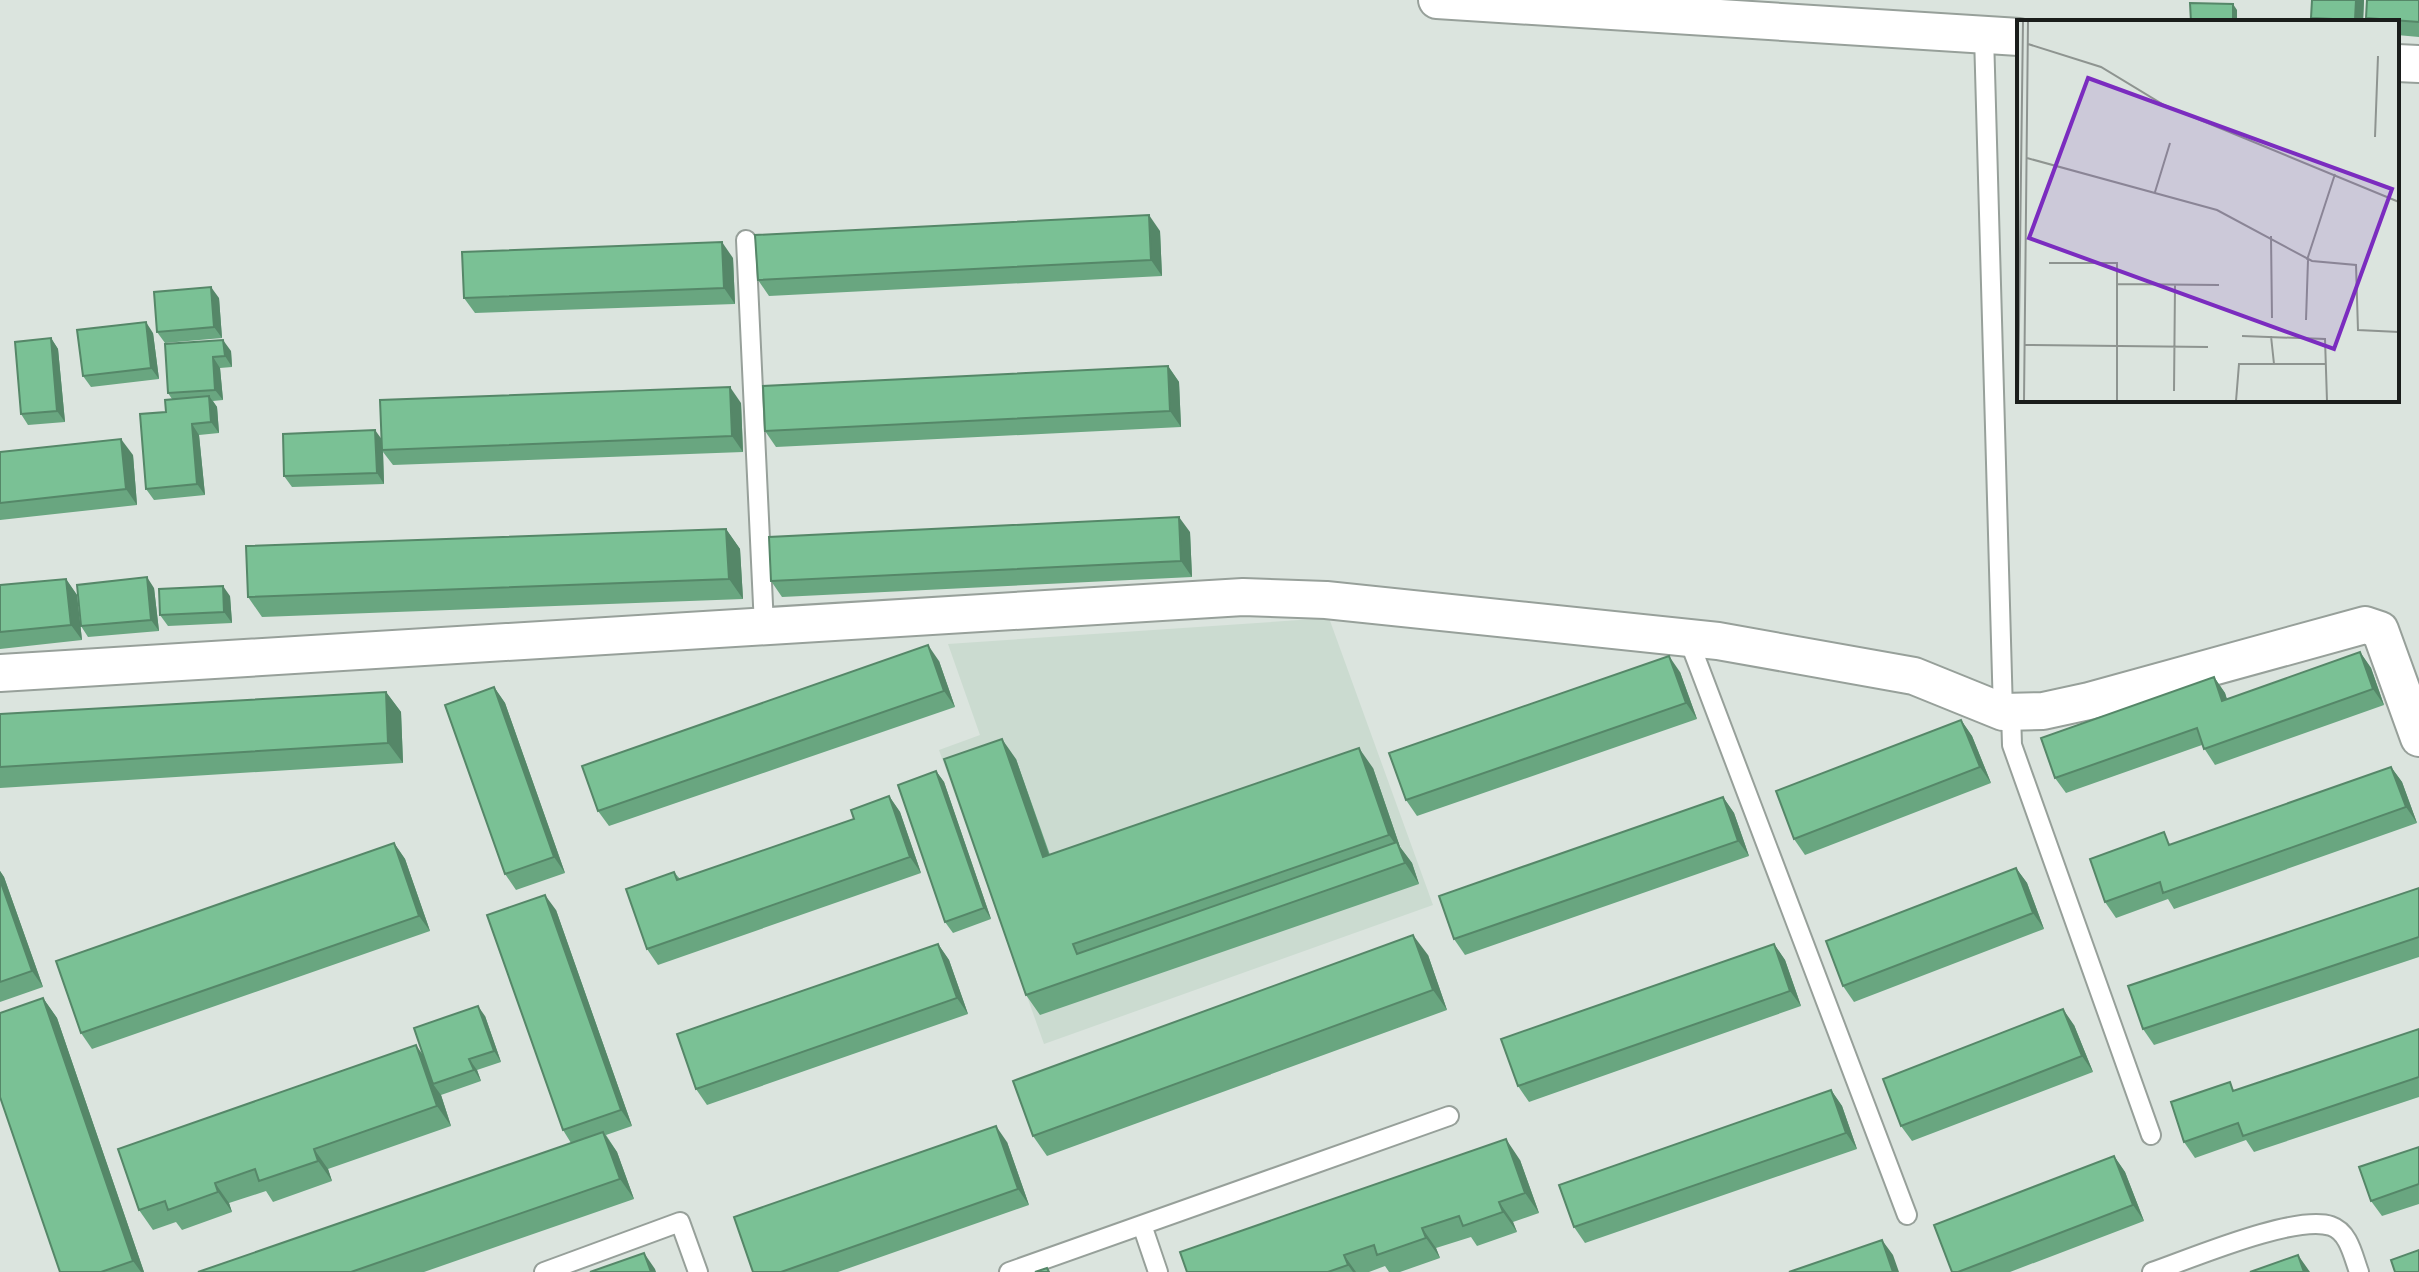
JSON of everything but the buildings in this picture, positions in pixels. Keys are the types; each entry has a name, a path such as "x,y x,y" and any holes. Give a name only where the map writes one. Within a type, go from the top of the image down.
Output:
{"street":[{"path":"1437,0 2017,37"},
{"path":"2399,63 2419,64"},
{"path":"0,673 1243,597 1326,600 1688,638 1856,663 1914,676 2007,712 2043,711 2089,701 2365,625 2380,630 2388,646 2419,738"}],"lane":[{"path":"1984,35 2007,712 2012,745 2151,1135"},
{"path":"746,240 764,626"},
{"path":"1688,638 1907,1215"},
{"path":"1009,1272 1449,1116"},
{"path":"544,1272 680,1222 698,1272"},
{"path":"1142,1225 1158,1272"},
{"path":"2152,1272 2268,1232 2304,1226 2331,1226 2346,1237 2359,1272"}],"shaded area":[{"path":"1329,618 1433,905 1044,1044 939,750 980,735 948,644"}]}
